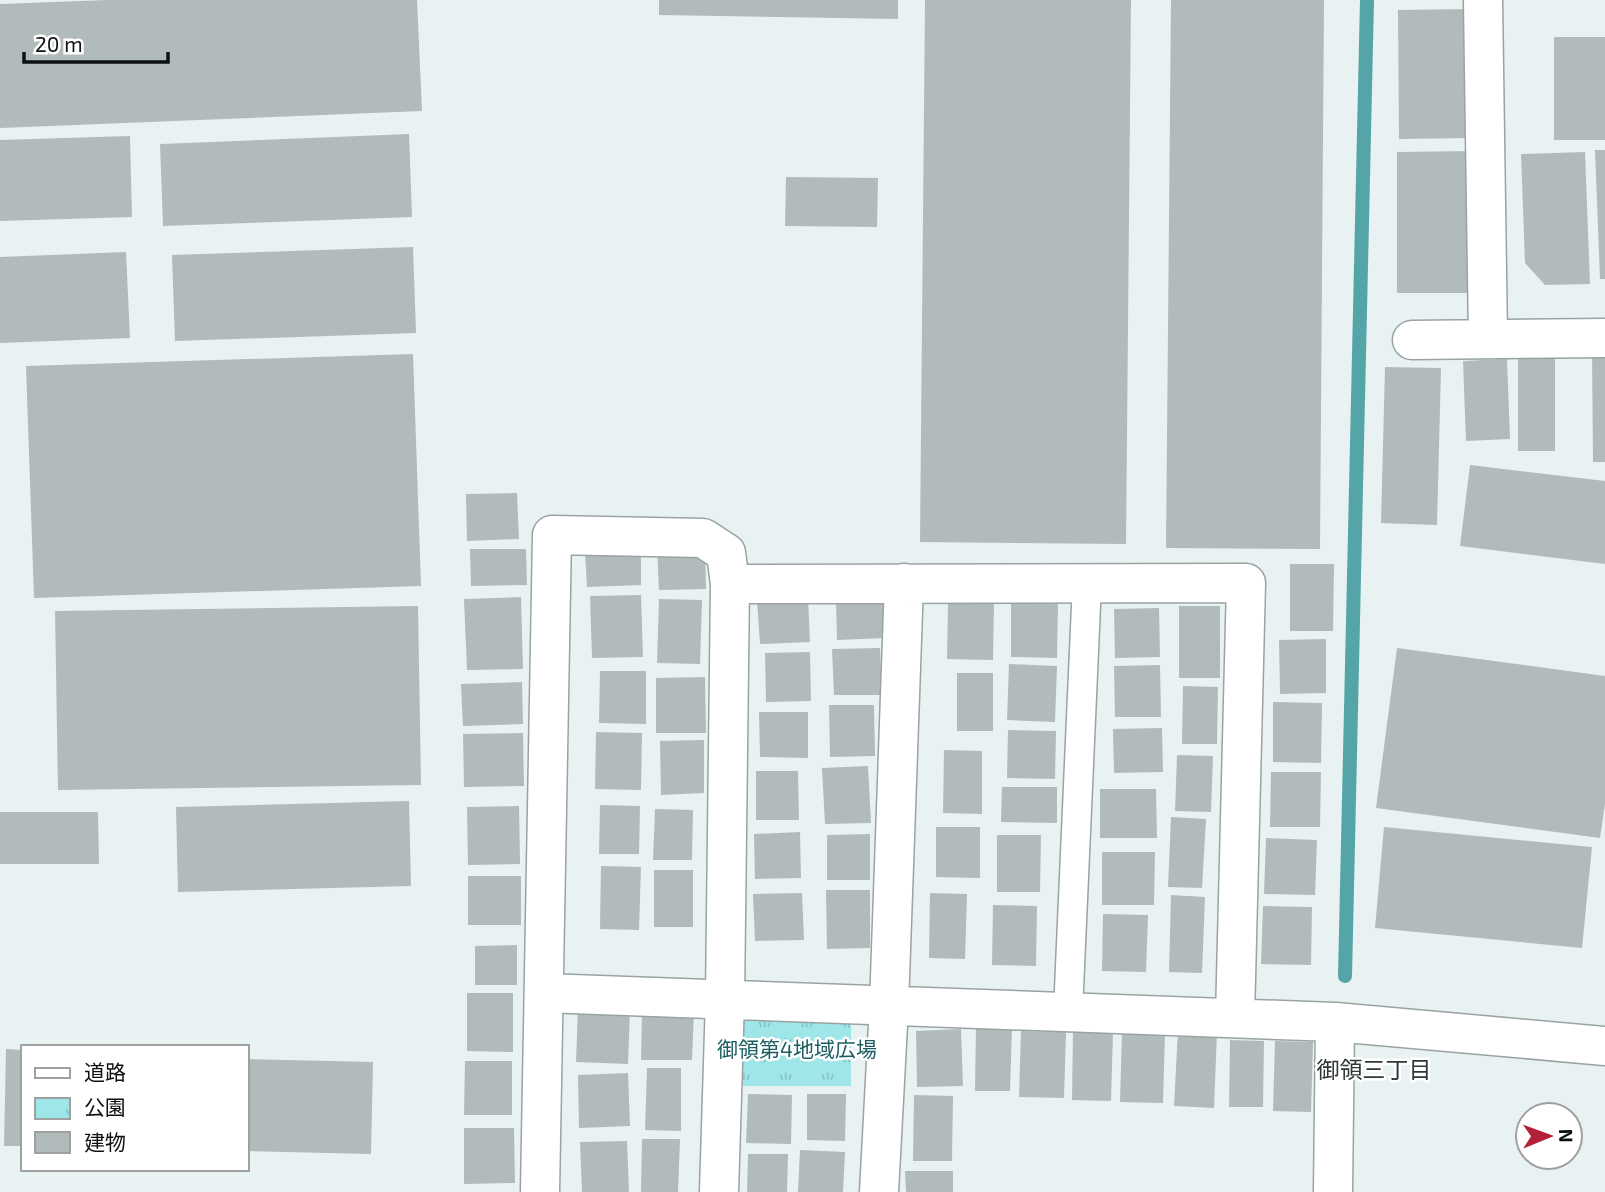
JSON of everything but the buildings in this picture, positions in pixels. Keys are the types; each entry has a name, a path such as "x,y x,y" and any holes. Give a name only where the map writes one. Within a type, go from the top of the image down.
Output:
{"street":[{"path":"1483,0 1488,339"},
{"path":"1412,340 1605,338"},
{"path":"540,1192 552,535 703,538 726,553 730,584 725,999 719,1192"},
{"path":"879,1192 889,1006 904,583"},
{"path":"730,584 1246,583 1234,1018"},
{"path":"544,993 1335,1022 1605,1046"},
{"path":"1332,1192 1335,1022"}],"lane":[{"path":"1068,1012 1087,583"}],"green space":[{"name":"御領第4地域広場","path":"743,1013 851,1014 851,1086 743,1086"}],"waterway":[{"path":"1345,976 1367,0"}],"district":[{"name":"御領三丁目","path":"1374,1070"}]}
